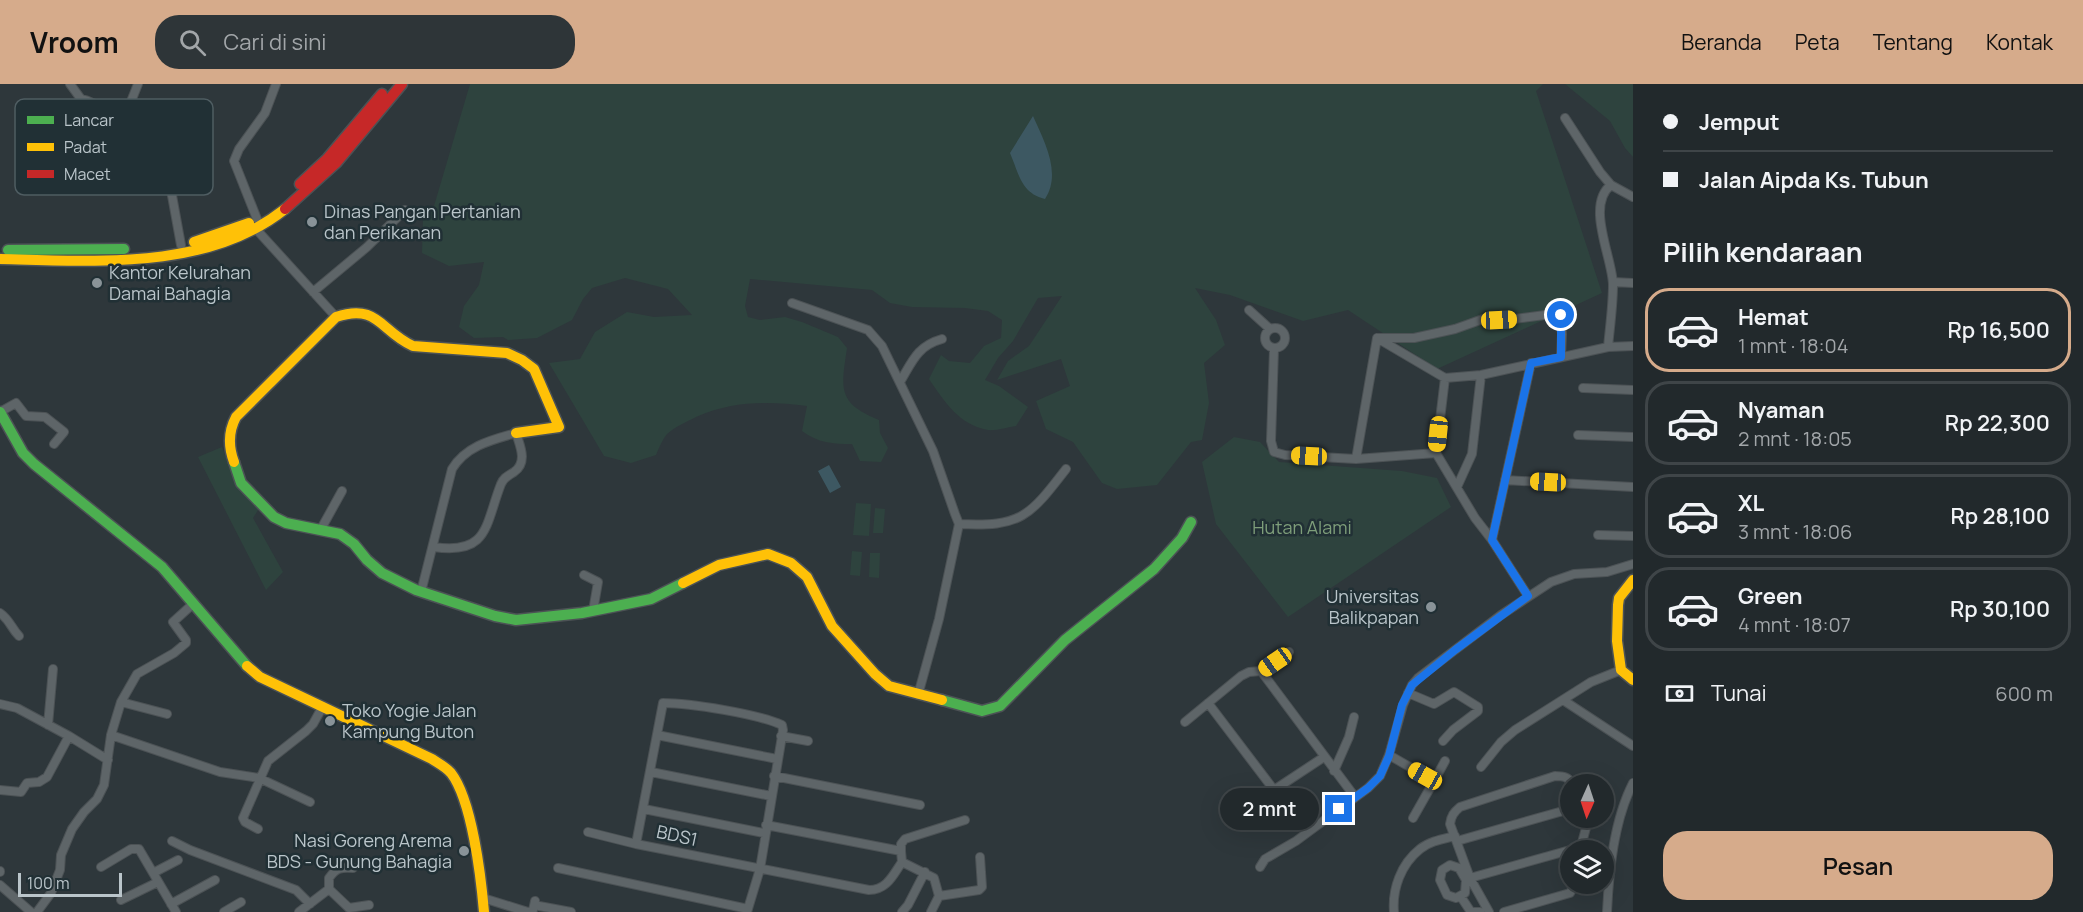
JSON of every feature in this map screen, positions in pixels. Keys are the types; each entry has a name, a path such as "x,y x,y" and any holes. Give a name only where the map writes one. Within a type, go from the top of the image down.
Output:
{"main road":[{"path":"0,250 147,248 182,245 256,224 327,159 391,84"},
{"path":"0,259 99,259 184,253 226,243 293,203 334,166 402,84"},
{"path":"516,434 559,427 534,369 519,357 507,353 413,346 401,340 370,313 348,311 336,316 237,417 230,429 230,451 241,483 274,517 286,523 340,534 354,544 382,573 421,592 495,616 516,620 593,611 651,599 719,565 768,555 791,563 807,577 832,626 875,674 889,686 982,711 1000,706 1065,640 1162,562 1182,538 1191,522"},
{"path":"0,412 23,453 162,567 250,670 260,677 432,759 452,774 461,794 470,826 484,912"},
{"path":"1633,580 1619,598 1617,642 1620,670 1633,680"}],"street":[{"path":"70,84 81,99"},
{"path":"132,99 138,84"},
{"path":"276,84 265,113 239,149 234,161 256,224 336,316"},
{"path":"1565,118 1611,185 1633,197"},
{"path":"1608,346 1613,282 1604,246 1600,211 1605,191 1611,185"},
{"path":"173,195 182,245"},
{"path":"313,292 367,247 405,210"},
{"path":"1613,282 1633,284"},
{"path":"792,303 868,330 882,346 933,451 958,524 939,619 918,695"},
{"path":"1249,310 1270,329"},
{"path":"1377,338 1414,338 1483,319 1514,319 1560,313 1561,357"},
{"path":"1279,328 1285,336 1283,345 1274,348 1268,346 1265,334 1270,329 1279,328"},
{"path":"1377,338 1445,378 1481,375 1608,346 1633,346"},
{"path":"1356,459 1377,338"},
{"path":"900,382 921,348 929,342 942,339"},
{"path":"1274,348 1271,441 1274,452 1286,455 1356,459 1436,453"},
{"path":"1492,540 1531,363"},
{"path":"1457,488 1472,454 1481,375"},
{"path":"1445,378 1436,453 1475,518 1528,596"},
{"path":"1583,388 1633,390"},
{"path":"0,412 16,404 27,416 45,417 64,432 54,444"},
{"path":"421,592 452,469 457,460 469,449 516,434 522,451 522,462 503,480 491,516 480,538 458,549 434,547"},
{"path":"1578,435 1633,437"},
{"path":"958,524 985,525 1008,522 1026,515 1043,500 1066,469"},
{"path":"1505,480 1633,487"},
{"path":"321,529 342,491"},
{"path":"1598,535 1633,536"},
{"path":"1260,867 1265,860 1296,841 1380,776 1389,756 1402,705 1418,678 1528,596 1551,582 1564,576 1607,572 1633,564"},
{"path":"584,575 598,582 593,611"},
{"path":"37,912 51,893 60,870 61,855 72,829 97,799 104,785 111,735 121,702 137,674 174,653 186,643 173,622 194,603"},
{"path":"0,614 9,620 18,636"},
{"path":"1185,722 1241,676 1249,672 1261,671 1289,652"},
{"path":"48,725 53,669"},
{"path":"1481,767 1501,742 1515,730 1603,676 1620,670"},
{"path":"1261,671 1355,797"},
{"path":"1408,693 1434,704 1454,692 1478,707 1478,711 1453,730 1443,741"},
{"path":"1563,700 1633,746"},
{"path":"121,702 167,714"},
{"path":"558,868 748,911 760,869 782,725 720,710 664,702 636,844"},
{"path":"1208,703 1274,790"},
{"path":"0,704 17,708 108,760"},
{"path":"258,829 244,822 243,818 268,761 314,724 323,706"},
{"path":"1334,771 1349,737 1354,717"},
{"path":"111,735 220,772 260,779 310,802"},
{"path":"657,735 777,759"},
{"path":"0,790 21,792 27,783 39,782 47,777 69,736"},
{"path":"782,736 808,741"},
{"path":"1389,756 1434,781"},
{"path":"1253,806 1324,757"},
{"path":"1413,818 1445,761"},
{"path":"651,772 771,796"},
{"path":"774,776 920,805"},
{"path":"1489,912 1470,878 1450,825 1451,818 1460,807 1560,776"},
{"path":"1607,912 1621,810 1633,783"},
{"path":"644,809 901,851"},
{"path":"1394,912 1393,895 1397,883 1407,863 1420,849 1434,841 1456,838 1560,812"},
{"path":"932,912 939,896 934,878 902,862 901,844 905,839 965,820"},
{"name":"BDS1","path":"588,832 760,869 876,890 884,887 902,862"},
{"path":"172,841 296,890 310,904"},
{"path":"101,867 131,849 138,849 173,910 215,880"},
{"path":"1470,878 1560,854"},
{"path":"939,896 979,890 982,887 980,857"},
{"path":"153,873 178,860"},
{"path":"353,868 337,869 330,878 330,889 349,908 369,905"},
{"path":"902,912 925,872"},
{"path":"121,900 158,882"},
{"path":"0,885 31,912"},
{"path":"299,912 330,889"},
{"path":"1504,912 1567,894"},
{"path":"1461,897 1471,912 1480,912"},
{"path":"483,898 529,912 537,903 571,912"},
{"path":"224,912 241,902"}],"green space":[{"path":"470,84 1543,84 1536,91 1602,293 1437,369 1348,310 1303,321 1230,295 1195,288 1216,320 1225,345 1204,363 1209,403 1202,440 1191,442 1157,485 1117,489 1102,483 1073,442 1046,429 1036,401 1070,386 1061,359 997,380 1008,361 1029,346 1062,296 1038,298 1013,341 998,358 985,380 999,386 1028,407 1016,426 988,430 969,423 953,411 929,379 941,355 949,361 970,363 984,346 1001,338 1002,320 988,311 912,307 890,303 872,290 750,279 745,306 748,317 760,320 785,317 802,322 838,337 847,348 843,384 845,393 855,407 879,420 880,433 888,448 881,462 860,461 852,444 826,442 802,431 807,406 764,403 737,405 696,417 667,434 656,455 631,463 604,456 549,363 580,359 595,332 627,312 654,317 692,315 668,289 625,278 592,288 583,299 572,320 537,338 508,340 503,337 474,338 459,327 464,306 479,285 484,262 449,266 422,253 423,218 434,206"},
{"path":"1565,84 1633,84 1633,157 1625,148 1610,121"},
{"name":"Hutan Alami","path":"1234,437 1260,442 1279,462 1402,471 1437,478 1451,507 1288,617 1216,524 1202,462"},
{"path":"222,447 237,484 260,507 253,518 283,572 266,590 198,457"},
{"path":"856,503 871,504 869,536 853,535"},
{"path":"875,508 885,509 883,533 873,533"},
{"path":"852,551 862,552 860,576 850,575"},
{"path":"870,553 880,553 879,578 869,577"}],"water":[{"path":"1033,116 1046,146 1052,168 1050,189 1045,199 1031,192 1022,182 1010,153"},
{"path":"829,465 841,487 830,493 818,471"}],"traffic: fast":[{"path":"8,250 124,249"},
{"path":"0,412 23,453 162,567 247,666"},
{"path":"234,462 241,483 274,517 286,523 340,534 354,544 382,573 416,590 495,616 516,620 582,613 651,599 683,583"},
{"path":"942,700 982,711 1000,706 1065,640 1154,569 1182,538 1191,522"}],"traffic: slow":[{"path":"0,259 111,260 185,253 221,243 254,229 285,209"},
{"path":"194,242 249,223"},
{"path":"234,462 230,439 231,428 236,417 336,317 350,314 370,316 413,346 507,353 522,360 534,369 559,427 516,433"},
{"path":"683,583 719,565 768,554 791,563 807,577 832,626 875,674 889,686 942,700"},
{"path":"1633,580 1619,598 1617,641 1621,670 1633,680"},
{"path":"247,666 260,677 432,759 451,773 465,801 470,820 478,860 484,912"}],"traffic: jam":[{"path":"285,209 336,163 402,84"},
{"path":"300,184 327,159 382,94"}],"place":[{"name":"Dinas Pangan Pertanian dan Perikanan","path":"312,222"},
{"name":"Kantor Kelurahan Damai Bahagia","path":"97,283"},
{"name":"Universitas Balikpapan","path":"1431,607"},
{"name":"Toko Yogie Jalan Kampung Buton","path":"330,721"},
{"name":"Nasi Goreng Arema BDS - Gunung Bahagia","path":"464,851"}],"route":[{"path":"1339,809 1376,782 1380,776 1389,756 1402,705 1418,678 1528,596 1492,540 1531,363 1561,357 1561,315"}]}
